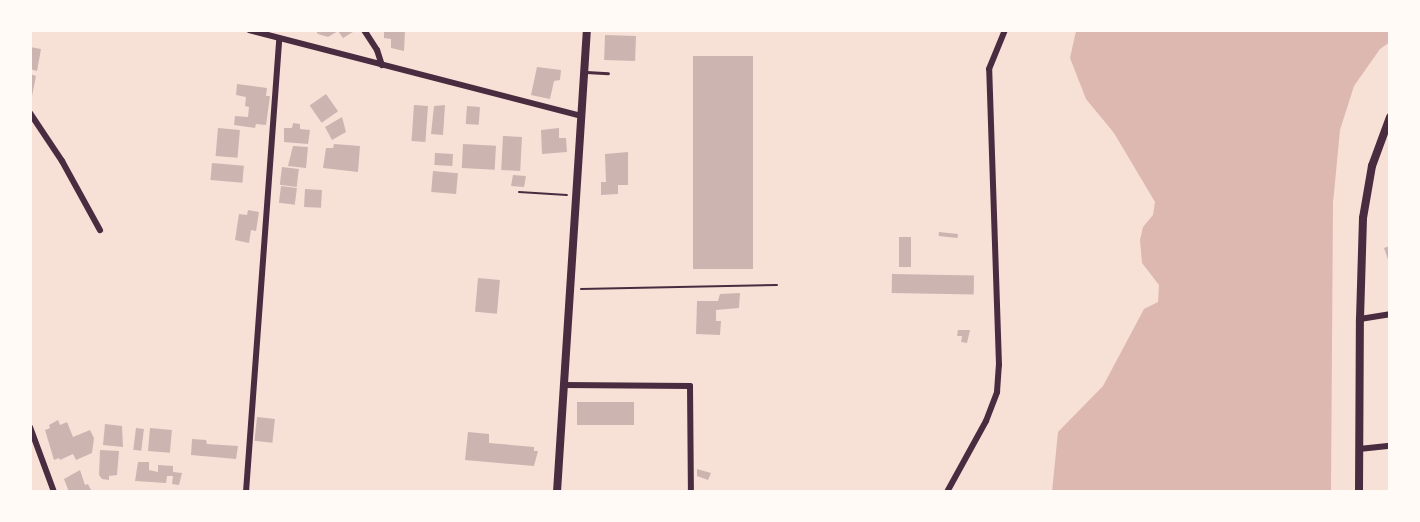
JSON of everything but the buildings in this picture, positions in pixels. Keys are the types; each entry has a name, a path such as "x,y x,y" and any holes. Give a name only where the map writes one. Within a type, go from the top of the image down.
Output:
{"street":[{"path":"249,30 581,116"},
{"path":"364,30 377,50 382,65"},
{"path":"556,492 587,30"},
{"path":"947,492 986,421 997,392 999,365 989,69 1005,30"},
{"path":"246,492 279,39"},
{"path":"30,113 62,161 100,230"},
{"path":"1359,492 1359,319 1366,197 1379,141 1390,117"},
{"path":"1359,319 1390,314"},
{"path":"564,385 690,386 691,492"},
{"path":"30,427 54,492"},
{"path":"1359,449 1390,446"}],"lane":[{"path":"585,72 608,73"}],"path":[{"path":"519,192 576,196"},
{"path":"570,289 777,285"}],"shaded area":[{"path":"1390,30 1390,42 1380,49 1354,86 1340,130 1333,203 1331,492 1052,492 1058,432 1103,386 1144,309 1158,302 1159,285 1142,263 1140,240 1143,227 1153,215 1155,202 1114,133 1086,99 1070,58 1076,31"}]}
